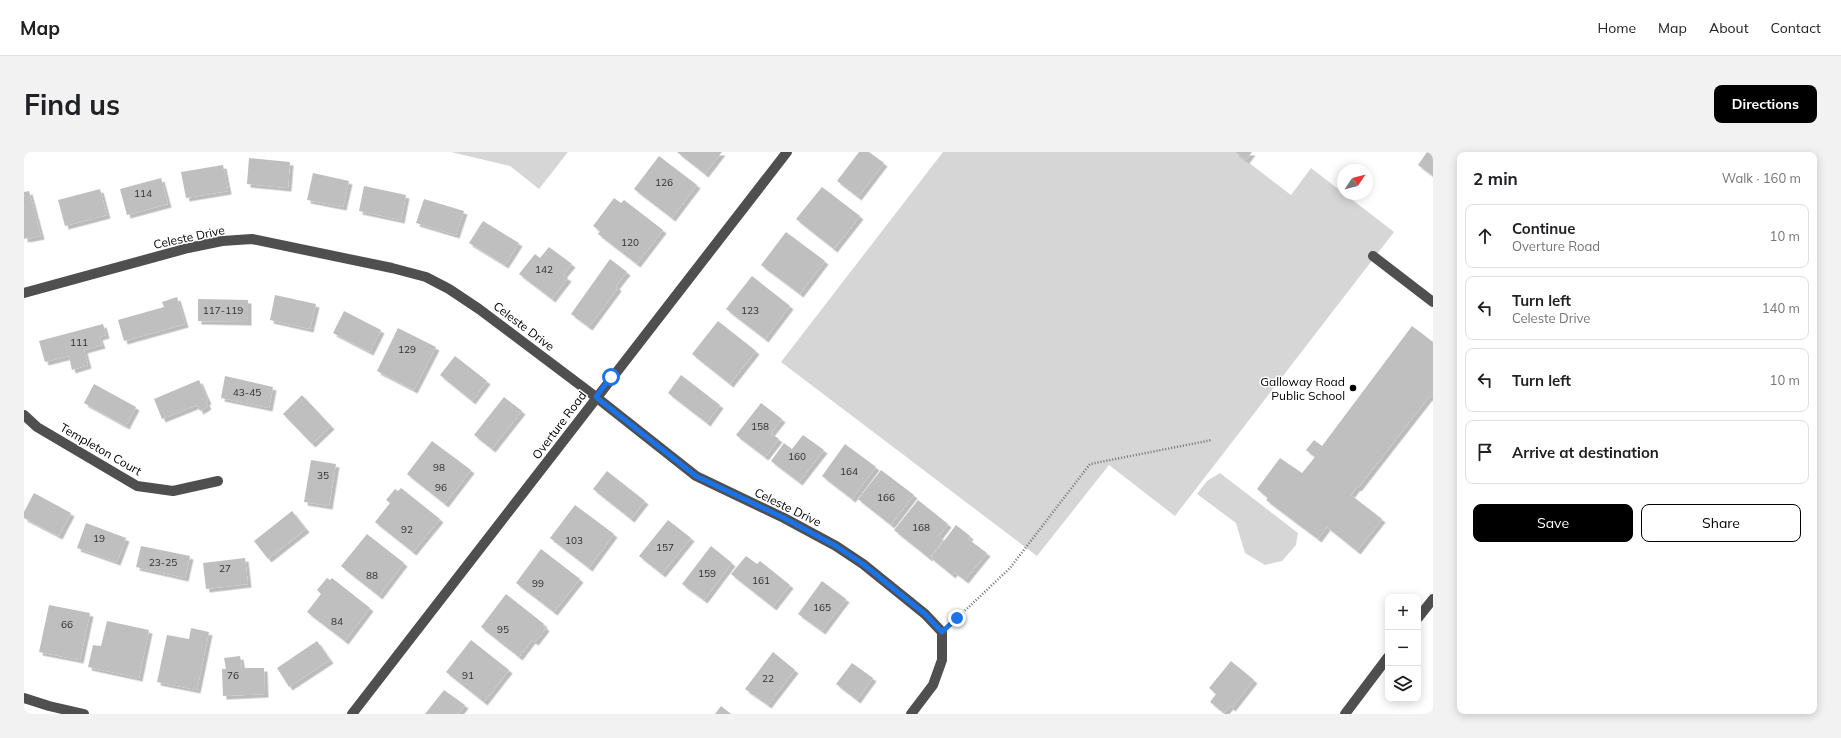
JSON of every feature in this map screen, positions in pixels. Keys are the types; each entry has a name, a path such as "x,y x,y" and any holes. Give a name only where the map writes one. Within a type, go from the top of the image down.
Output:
{"street":[{"name":"Overture Road","path":"352,714 787,152"},
{"name":"Celeste Drive","path":"24,293 188,248 222,241 252,239 392,268 426,277 449,289 479,309 596,397 696,476 784,518 836,546 863,564 925,614 942,632"},
{"path":"1373,256 1433,302"},
{"name":"Templeton Court","path":"24,416 36,428 137,486 173,491 218,482"},
{"path":"1421,614 1433,599"},
{"path":"911,714 934,685 942,660 942,632"},
{"path":"1345,714 1385,662"},
{"path":"24,698 48,706 84,714"}],"path":[{"path":"942,632 1010,568 1090,464 1212,440"}],"shaded area":[{"path":"451,152 568,152 539,189 510,166"},
{"path":"943,152 1235,152 1291,195 1311,168 1337,188 1337,200 1352,200 1394,232 1175,516 1109,465 1037,556 781,362"},
{"path":"1220,473 1298,533 1296,545 1282,561 1265,565 1245,553 1236,523 1197,494 1207,481"}],"building":[{"path":"677,152 722,152 705,174"},
{"path":"859,152 869,152 884,163 858,197 837,181"},
{"path":"1235,152 1252,152 1246,160"},
{"path":"1427,152 1433,152 1433,176 1418,165"},
{"path":"659,156 697,185 672,218 634,189"},
{"path":"249,158 290,162 288,188 247,184"},
{"path":"223,165 228,191 186,198 181,172"},
{"path":"313,173 349,181 343,207 307,200"},
{"path":"161,178 168,204 127,215 120,189"},
{"path":"364,186 406,195 401,220 359,211"},
{"path":"822,187 860,216 834,249 796,219"},
{"path":"100,189 107,215 65,226 58,200"},
{"path":"29,191 41,236 24,239 24,192"},
{"path":"614,198 621,203 624,200 663,230 637,264 598,234 600,231 593,226"},
{"path":"424,199 464,211 456,235 416,223"},
{"path":"483,221 519,243 505,265 469,243"},
{"path":"786,232 825,261 800,294 761,265"},
{"path":"549,247 572,264 563,275 568,278 552,299 519,274 535,254 540,258"},
{"path":"610,259 627,272 616,286 618,288 589,327 571,314"},
{"path":"752,276 790,306 765,339 726,309"},
{"path":"275,295 316,304 310,329 270,320"},
{"path":"177,297 185,324 124,341 118,320 164,307 162,302"},
{"path":"198,299 248,300 248,322 198,321"},
{"path":"344,311 381,330 370,352 333,333"},
{"path":"718,321 756,351 730,384 692,354"},
{"path":"103,324 106,335 99,337 102,345 84,350 88,365 72,370 69,356 45,362 39,341"},
{"path":"1412,326 1433,342 1433,395 1430,398 1429,397 1351,495 1382,519 1357,551 1327,527 1318,539 1266,500 1268,498 1257,489 1280,458 1302,473 1315,457 1306,450 1314,440 1322,446"},
{"path":"398,328 436,347 414,390 377,371"},
{"path":"455,356 487,381 472,401 440,375"},
{"path":"681,375 720,405 707,423 668,393"},
{"path":"225,376 273,387 269,408 221,398"},
{"path":"199,380 208,401 206,402 208,406 200,411 197,405 162,419 154,399"},
{"path":"94,384 136,407 126,426 84,403"},
{"path":"302,395 331,426 312,444 283,414"},
{"path":"504,397 522,411 492,449 474,435"},
{"path":"761,403 782,419 771,433 779,439 765,457 736,435"},
{"path":"803,435 824,450 799,482 771,461 784,443 792,449"},
{"path":"432,441 471,470 445,504 407,474"},
{"path":"845,444 876,467 852,499 822,476"},
{"path":"311,460 336,464 329,506 304,502"},
{"path":"881,470 914,495 891,525 858,499"},
{"path":"607,471 645,501 631,519 593,489"},
{"path":"401,488 440,519 413,552 375,522 390,503 386,500 395,489 398,491"},
{"path":"34,493 71,513 59,536 24,518 24,512"},
{"path":"918,500 948,524 939,536 943,540 929,558 894,530"},
{"path":"575,505 614,534 589,568 550,538"},
{"path":"292,511 306,529 268,559 254,541"},
{"path":"668,520 691,538 662,574 639,556"},
{"path":"86,523 126,538 117,562 77,548"},
{"path":"956,525 970,536 968,539 987,553 965,580 954,572 952,575 931,558"},
{"path":"367,534 404,563 379,596 341,566"},
{"path":"141,546 190,556 185,578 136,567"},
{"path":"711,546 732,563 704,600 682,584"},
{"path":"541,549 580,579 554,612 516,583"},
{"path":"746,556 757,564 760,561 790,585 773,607 731,574"},
{"path":"245,558 248,584 206,589 203,563"},
{"path":"327,578 330,580 332,578 370,608 345,641 307,612 321,594 317,590"},
{"path":"822,581 846,599 822,631 798,614"},
{"path":"506,594 544,624 543,625 546,628 535,642 532,640 519,657 481,627"},
{"path":"49,605 90,613 80,660 39,652"},
{"path":"107,621 149,630 139,678 88,667 93,645 101,646"},
{"path":"191,628 209,632 197,690 157,682 167,635 189,639"},
{"path":"471,640 509,670 484,702 446,672"},
{"path":"317,641 330,660 289,687 277,668"},
{"path":"773,652 795,670 768,705 745,689"},
{"path":"240,656 242,668 264,668 265,694 223,696 222,669 226,669 224,658"},
{"path":"1231,661 1254,680 1232,708 1230,706 1224,713 1210,702 1216,694 1209,688"},
{"path":"852,663 873,678 857,700 836,684"},
{"path":"444,690 465,705 458,714 425,714"},
{"path":"721,706 731,714 715,714"}],"place":[{"name":"Galloway Road Public School","path":"1353,388"}],"route":[{"path":"611,377 596,397 696,476 784,518 836,546 863,564 902,595 925,614 942,632 957,618"}]}
